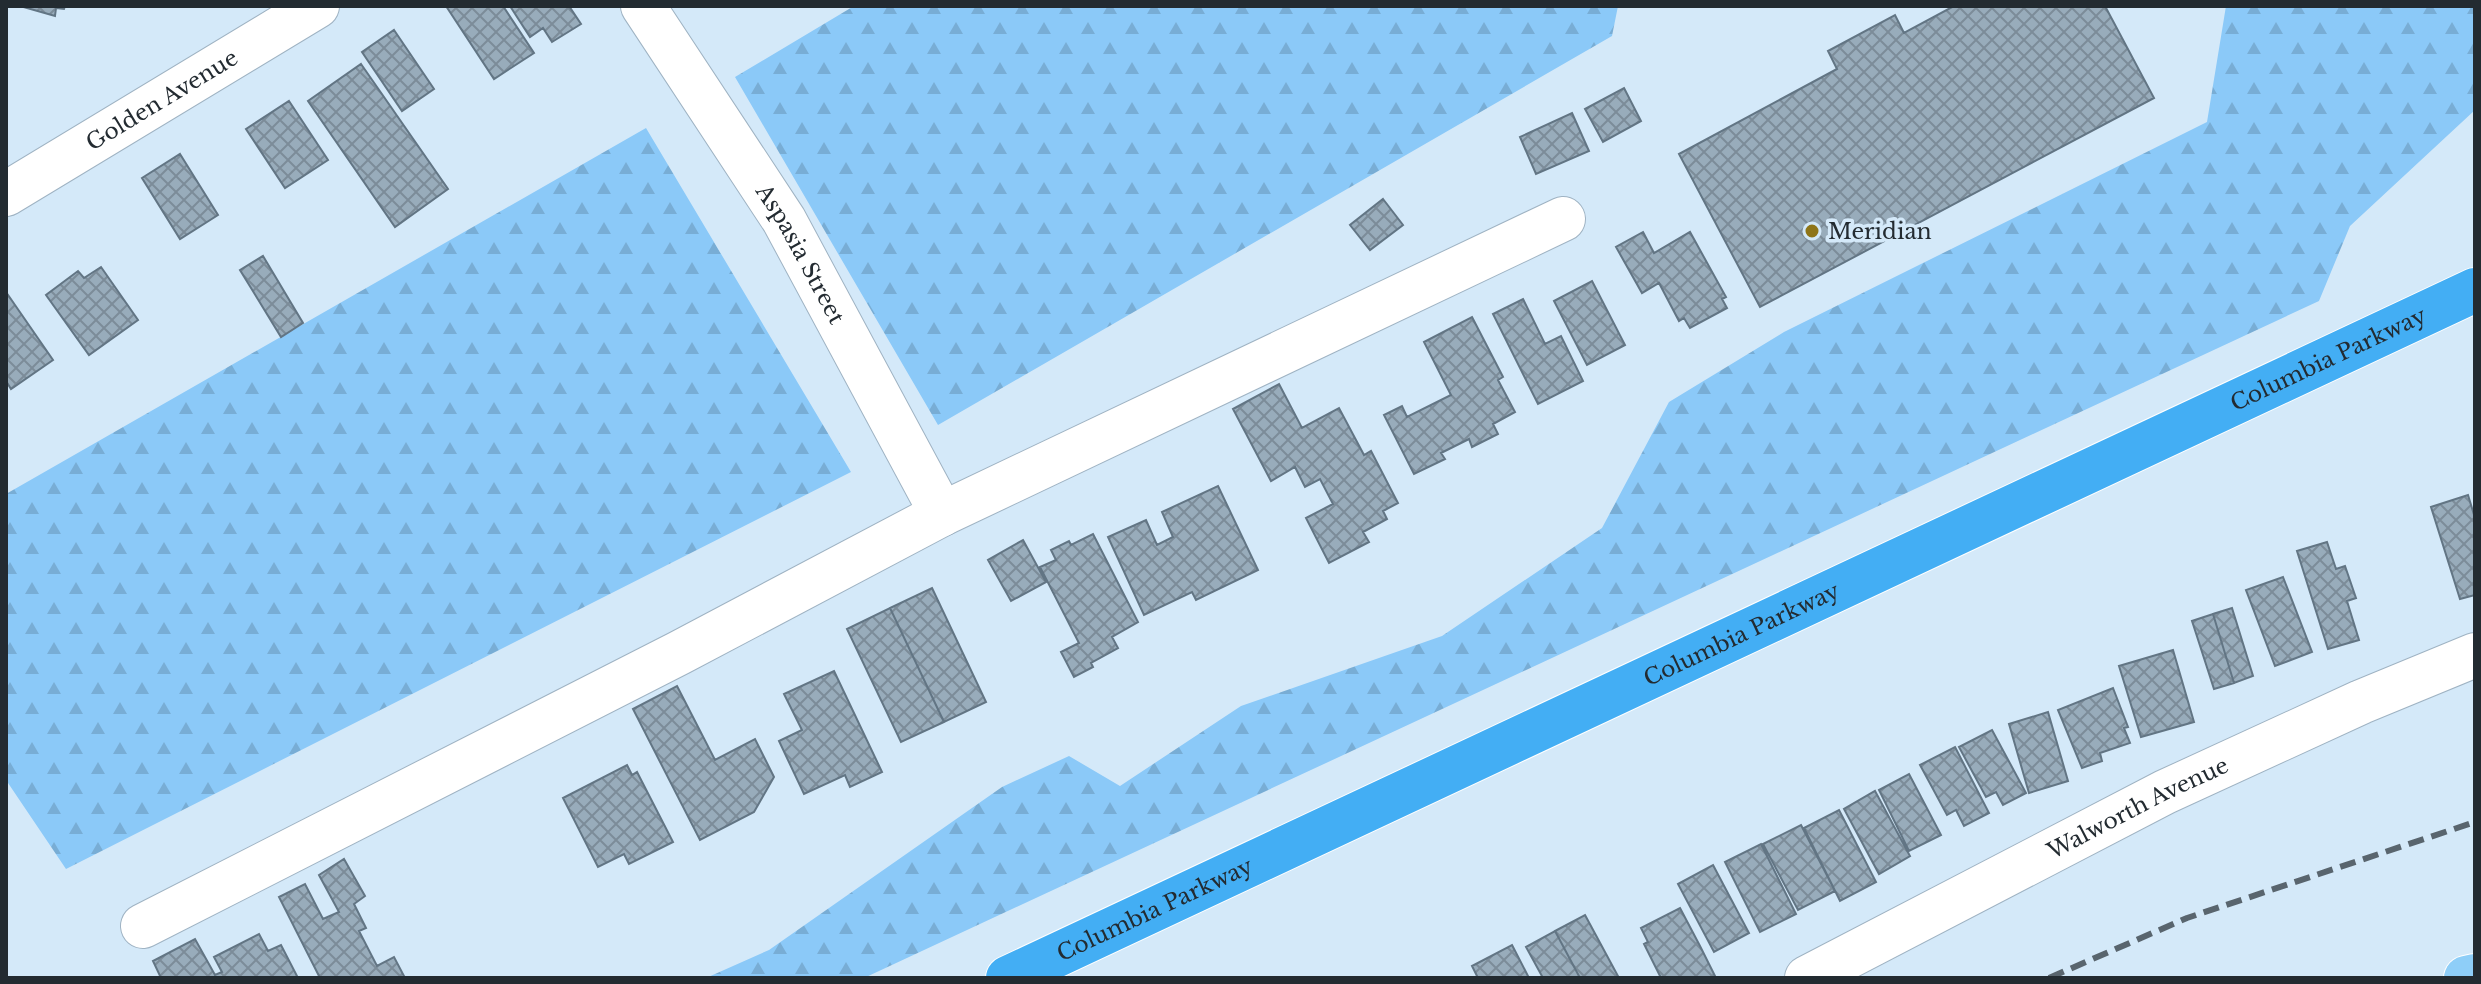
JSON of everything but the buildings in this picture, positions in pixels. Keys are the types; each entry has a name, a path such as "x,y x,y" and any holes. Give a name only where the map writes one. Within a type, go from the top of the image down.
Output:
{"highway":[{"name":"Columbia Parkway","path":"1008,978 2475,290"}],"main road":[{"path":"2466,978 2475,976"}],"street":[{"name":"Golden Avenue","path":"10,183 317,6"},
{"name":"Aspasia Street","path":"643,6 784,220 942,514"},
{"path":"143,926 679,653 942,514 1563,219"},
{"name":"Walworth Avenue","path":"1807,978 2165,792 2361,702 2475,655"}],"green space":[{"path":"854,6 1618,6 1612,36 938,425 735,77"},
{"path":"2226,6 2475,6 2475,110 2350,226 2319,301 864,978 706,978 769,950 1002,787 1069,756 1120,786 1241,706 1442,636 1602,528 1669,402 1784,332 2207,122"},
{"path":"646,128 851,472 66,869 6,780 6,494"}],"railway":[{"path":"2049,978 2187,918 2475,822"}],"place":[{"name":"Meridian","path":"1812,231"}]}
